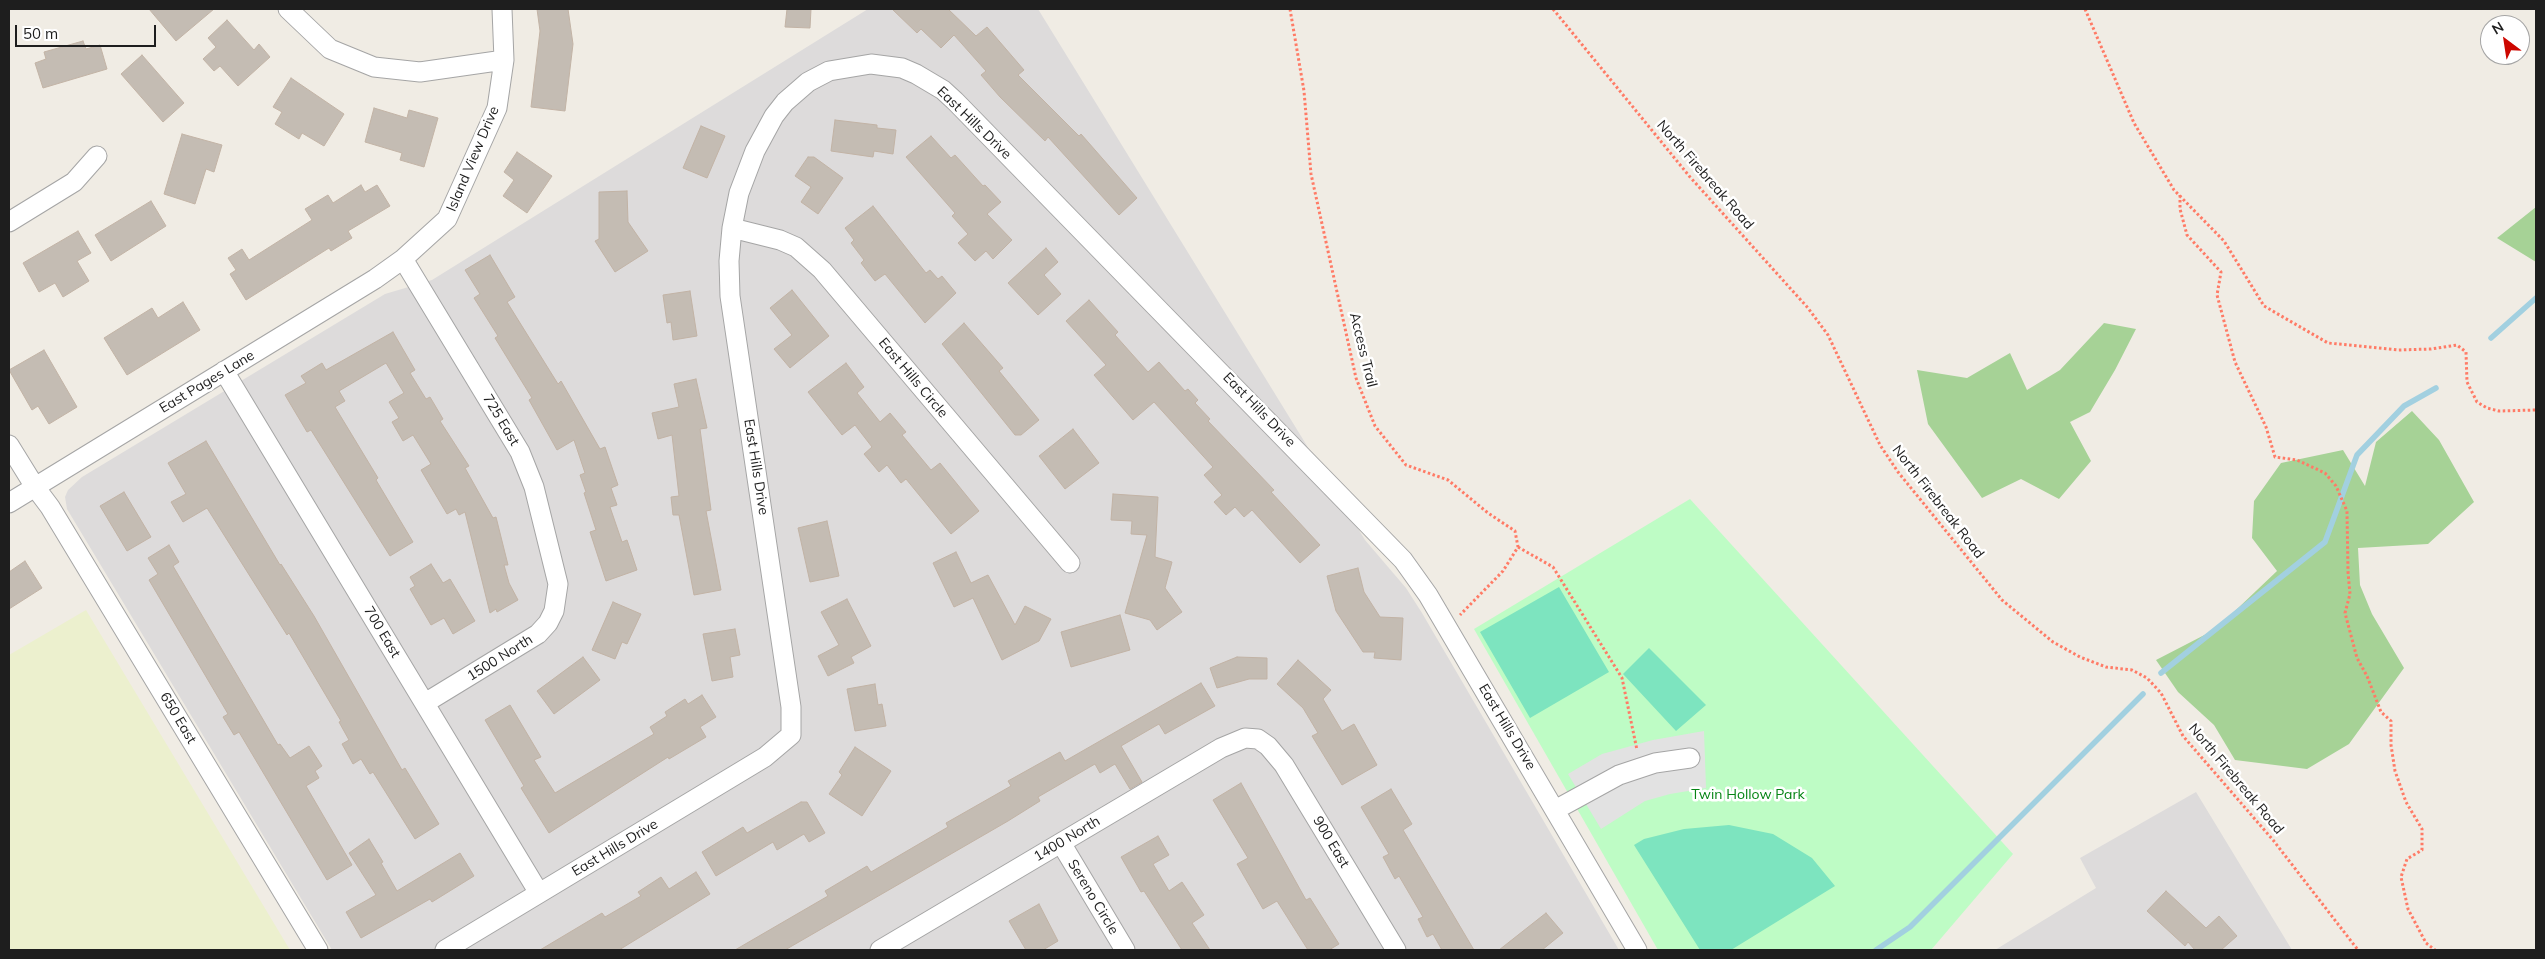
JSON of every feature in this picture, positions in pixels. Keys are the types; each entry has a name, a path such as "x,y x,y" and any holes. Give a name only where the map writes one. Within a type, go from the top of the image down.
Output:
{"street":[{"path":"288,9 330,49 374,67 420,72 504,60"},
{"name":"Island View Drive","path":"403,259 447,219 497,108 504,60 502,9"},
{"name":"East Hills Drive","path":"445,950 765,757 791,735 792,707 730,296 728,261 732,228 746,172 764,132 785,102 808,82 840,67 871,64 902,68 930,81 955,101 1389,543 1417,578 1448,628 1637,950"},
{"path":"9,222 74,182 97,156"},
{"name":"East Hills Circle","path":"732,228 780,240 796,247 822,270 1070,563"},
{"name":"East Pages Lane","path":"9,503 375,279 403,259"},
{"name":"725 East","path":"403,259 520,452 534,487 558,584 557,597"},
{"name":"700 East","path":"224,371 540,893"},
{"name":"650 East","path":"9,444 35,487 50,507 318,950"},
{"name":"1500 North","path":"425,703 538,634 551,617 557,597"},
{"name":"1400 North","path":"880,950 1221,748 1245,738 1258,739"},
{"name":"900 East","path":"1258,739 1277,755 1284,765 1396,950"},
{"path":"1556,810 1619,775 1655,763 1690,758"},
{"name":"Sereno Circle","path":"1061,843 1125,950"}],"path":[{"name":"Access Trail","path":"1290,9 1304,91 1311,174 1356,378 1375,426 1406,465 1448,480 1488,513 1515,531 1518,548"},
{"name":"North Firebreak Road","path":"1553,9 1690,177 1808,308 1828,335 1880,445 1898,472 2002,600 2054,642 2080,657 2106,667 2132,670 2147,678 2161,693 2183,736 2273,840 2358,950"},
{"path":"2085,9 2134,123 2174,190 2224,241 2264,306 2328,343 2398,350 2431,349 2457,345 2466,352 2467,382 2477,402 2487,408 2499,411 2536,410"},
{"path":"2180,195 2180,209 2187,236 2220,272 2218,295 2235,362 2266,427 2275,457 2297,460 2325,472 2336,486 2347,510 2350,594 2345,613 2357,658 2367,676 2381,712 2391,721 2391,745 2395,771 2406,802 2422,829 2422,850 2407,859 2401,877 2408,909 2426,943 2435,950"},
{"path":"1448,628 1504,571 1518,548 1553,567 1622,678 1641,768"}],"shaded area":[{"path":"868,9 1038,9 1365,540 1406,588 1422,613 1619,950 332,950 67,509 65,497 68,490 82,477 385,294 432,280"},
{"path":"1704,731 1706,788 1670,794 1645,801 1601,829 1568,774 1602,754 1653,740"},
{"path":"2196,792 2292,950 1995,950 2096,888 2080,858"}],"green space":[{"path":"2536,207 2536,262 2497,238"},
{"path":"2104,323 2136,329 2115,370 2090,412 2070,422 2091,461 2059,499 2021,479 1982,498 1928,424 1917,370 1967,378 2010,353 2027,390 2060,370"},
{"path":"2412,411 2439,440 2474,502 2428,544 2358,548 2360,585 2372,614 2404,668 2349,744 2307,769 2235,760 2214,725 2178,692 2156,660 2216,629 2277,571 2252,538 2254,501 2281,463 2343,450 2365,486 2376,442"},
{"name":"Twin Hollow Park","path":"1690,499 2013,854 1931,950 1658,950 1474,629"},
{"path":"1559,587 1609,672 1530,718 1480,632"},
{"path":"86,610 290,950 9,950 9,655"},
{"path":"1649,648 1706,705 1676,731 1623,674"},
{"path":"1729,825 1773,834 1812,858 1835,886 1731,950 1700,950 1634,845 1644,839 1684,829"}],"building":[{"path":"149,9 214,9 176,41"},
{"path":"537,9 568,9 573,44 565,111 531,107 540,31"},
{"path":"787,9 811,9 810,28 785,27"},
{"path":"892,9 948,9 976,36 987,27 1024,70 1018,75 1079,136 1081,134 1137,198 1119,215 1048,137 1045,141 1000,97 981,75 986,71 954,35 941,48 921,29 917,33"},
{"path":"227,20 254,50 259,44 270,57 238,86 220,66 214,71 203,59 216,47 208,38"},
{"path":"83,41 86,49 100,45 107,69 43,88 35,63 46,59 44,52"},
{"path":"142,55 184,103 163,122 121,74"},
{"path":"291,78 344,114 324,146 302,133 299,139 275,124 282,112 273,107"},
{"path":"374,108 407,118 409,110 438,118 424,167 400,160 402,153 365,142"},
{"path":"835,120 877,125 877,128 896,130 893,154 874,151 873,157 831,151"},
{"path":"701,126 725,136 707,178 683,168"},
{"path":"182,134 222,145 214,172 206,169 195,204 164,194"},
{"path":"931,136 951,158 955,155 983,186 985,185 1001,202 987,214 1012,240 993,259 986,251 975,261 958,243 968,234 952,216 955,213 906,157"},
{"path":"517,152 552,176 527,213 503,196 514,180 504,172"},
{"path":"808,157 814,157 843,178 818,214 801,202 811,187 795,176"},
{"path":"361,185 365,192 377,185 390,206 348,231 352,238 331,251 329,248 246,300 230,274 236,270 228,258 242,249 249,260 312,220 305,209 328,195 333,203"},
{"path":"627,191 628,222 648,251 615,272 595,241 599,239 599,192"},
{"path":"151,201 166,226 111,261 95,235"},
{"path":"873,206 926,273 930,270 938,279 942,276 956,293 925,323 885,274 875,281 861,263 864,260 851,243 854,240 845,228"},
{"path":"78,231 91,253 77,261 89,281 63,297 55,283 39,292 23,263"},
{"path":"1046,248 1058,262 1044,275 1061,294 1038,315 1008,283"},
{"path":"490,255 515,297 507,302 558,384 561,381 600,449 605,447 618,485 611,488 617,505 610,507 622,542 627,540 637,570 606,581 590,532 596,530 584,493 586,492 580,475 585,473 574,440 557,450 529,400 532,398 495,338 498,336 474,298 480,294 465,270"},
{"path":"792,290 829,336 790,368 774,349 792,335 770,308"},
{"path":"690,291 697,336 673,340 671,322 667,323 663,295"},
{"path":"1089,300 1118,332 1115,335 1148,372 1159,362 1185,391 1188,389 1198,400 1195,403 1210,419 1208,421 1274,490 1271,492 1320,545 1300,563 1252,510 1244,517 1235,507 1226,515 1214,502 1222,495 1204,475 1213,467 1154,402 1133,420 1094,375 1106,365 1066,321"},
{"path":"183,302 200,330 127,375 104,338 152,308 158,318"},
{"path":"964,323 1003,368 999,371 1039,420 1021,435 1015,435 942,344"},
{"path":"393,332 415,370 410,373 426,399 430,397 443,419 440,421 469,466 465,468 493,518 496,517 508,565 504,565 509,583 518,600 497,612 496,609 490,613 465,512 459,515 456,509 447,514 421,470 431,464 413,435 403,441 392,422 399,418 389,402 404,393 386,363 339,391 345,401 335,407 378,478 376,480 413,542 390,556 311,430 307,432 285,395 306,383 301,376 322,363 326,370"},
{"path":"44,350 77,407 49,424 38,406 32,410 9,370"},
{"path":"846,363 864,387 857,393 880,422 890,413 906,432 902,435 931,470 940,463 979,511 951,534 906,479 901,483 887,465 879,472 864,454 872,447 855,425 842,435 808,392"},
{"path":"696,379 707,428 700,429 711,510 706,511 721,590 694,595 679,515 673,515 671,497 679,496 672,435 658,439 652,413 679,407 674,384"},
{"path":"1073,429 1099,463 1065,489 1039,456"},
{"path":"206,441 280,565 314,616 402,770 405,768 439,824 415,839 373,772 370,774 361,759 353,764 342,744 349,740 339,722 341,721 289,633 287,635 207,508 183,522 171,502 186,494 168,463"},
{"path":"124,492 151,537 127,551 100,506"},
{"path":"1113,494 1158,497 1155,557 1172,562 1165,588 1182,612 1157,630 1150,620 1125,613 1147,535 1131,534 1132,521 1111,520"},
{"path":"827,521 839,576 810,582 798,528"},
{"path":"169,545 179,562 173,566 278,745 280,744 290,758 309,746 322,766 315,771 319,778 306,786 352,865 327,880 239,732 234,735 223,717 228,714 149,580 158,574 148,558"},
{"path":"956,552 971,583 988,575 1015,625 1025,606 1051,619 1039,641 1002,660 973,598 954,607 933,563"},
{"path":"25,561 42,588 9,609 9,572"},
{"path":"431,564 443,583 450,579 475,621 453,634 444,618 431,625 410,589 415,586 410,577"},
{"path":"1358,568 1364,592 1380,617 1403,618 1401,660 1374,658 1375,652 1363,652 1336,611 1327,576"},
{"path":"847,599 871,646 851,657 854,663 828,676 818,656 839,645 821,612"},
{"path":"613,602 641,614 627,644 622,642 615,659 592,650"},
{"path":"1120,615 1130,650 1071,667 1061,632"},
{"path":"735,629 740,655 730,657 733,677 712,681 703,634"},
{"path":"583,657 600,680 554,714 537,691"},
{"path":"1237,657 1267,658 1267,679 1249,679 1217,688 1210,668"},
{"path":"1298,660 1331,690 1323,699 1342,731 1354,724 1377,765 1342,785 1312,736 1318,733 1303,708 1277,684"},
{"path":"1201,683 1215,706 1165,734 1159,724 1121,746 1142,782 1130,789 1115,764 1100,773 1095,764 1038,797 1040,801 1008,821 785,950 735,950 828,896 825,891 867,866 871,872 948,827 946,823 1011,786 1008,781 1060,752 1065,761"},
{"path":"875,684 878,705 882,704 886,726 855,731 847,689"},
{"path":"702,695 716,717 700,727 706,737 669,759 668,757 549,833 521,788 524,786 485,720 510,705 541,757 534,760 555,793 654,734 650,727 667,716 665,712 685,699 688,704"},
{"path":"855,747 891,771 862,816 829,794 842,775 839,772"},
{"path":"1241,783 1306,900 1310,898 1339,944 1329,950 1308,950 1277,901 1263,909 1237,864 1248,858 1213,800"},
{"path":"1391,789 1412,824 1403,830 1474,950 1442,950 1433,934 1427,937 1418,919 1423,917 1399,876 1395,879 1383,857 1389,854 1361,807"},
{"path":"801,802 807,802 825,833 809,842 804,834 777,850 773,842 716,876 702,852 743,827 747,833"},
{"path":"1158,836 1169,855 1153,864 1169,891 1182,882 1204,915 1192,923 1210,950 1182,950 1144,891 1141,892 1121,857"},
{"path":"369,839 397,891 460,853 474,876 432,902 430,899 361,938 346,912 376,895 349,853"},
{"path":"696,872 710,894 619,950 540,950 602,913 605,917 641,896 638,892 661,877 669,889"},
{"path":"2166,891 2206,928 2219,916 2237,936 2221,950 2195,950 2188,942 2185,946 2147,911"},
{"path":"1039,904 1058,941 1043,950 1026,950 1009,921"},
{"path":"1546,913 1563,933 1542,950 1499,950"}],"waterway":[{"path":"2491,338 2536,298"},
{"path":"2161,673 2325,542 2357,455 2404,406 2436,388"},
{"path":"1876,950 1910,927 2143,694"}]}
